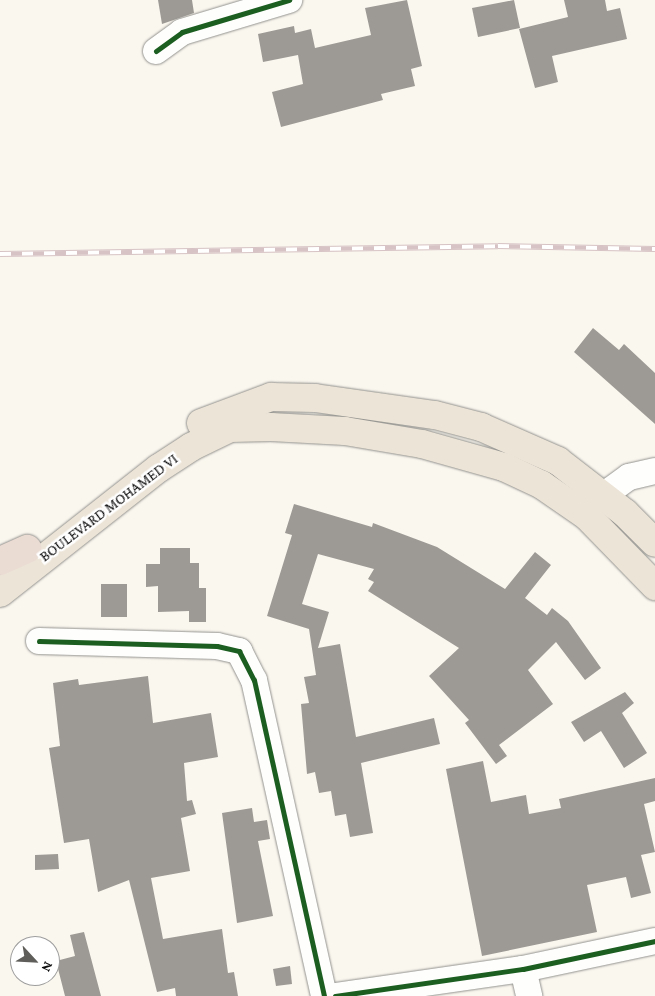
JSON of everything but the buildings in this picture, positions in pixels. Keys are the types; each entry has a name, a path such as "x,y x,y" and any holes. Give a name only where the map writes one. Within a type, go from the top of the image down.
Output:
{"highway":[{"path":"0,561 27,549"}],"main road":[{"name":"BOULEVARD MOHAMED VI","path":"0,568 177,436 271,397 385,406 481,427 558,461 604,495 655,542"},
{"name":"BOULEVARD MOHAMED VI","path":"0,593 159,468 192,447 230,428 271,427 346,431 422,444 504,467 542,485 587,516 655,586"}],"street":[{"path":"156,51 182,32 289,0"},
{"path":"604,495 629,476 655,471"},
{"path":"38,641 217,646 239,651 254,680 324,996"},
{"path":"335,996 523,969 655,941"},
{"path":"523,969 528,996"}],"railway":[{"path":"0,254 498,246 655,249"}],"cycle path":[{"path":"156,51 182,32 289,0"},
{"path":"39,641 217,646 239,651 254,680 324,996"},
{"path":"335,996 523,969 655,941"}]}
